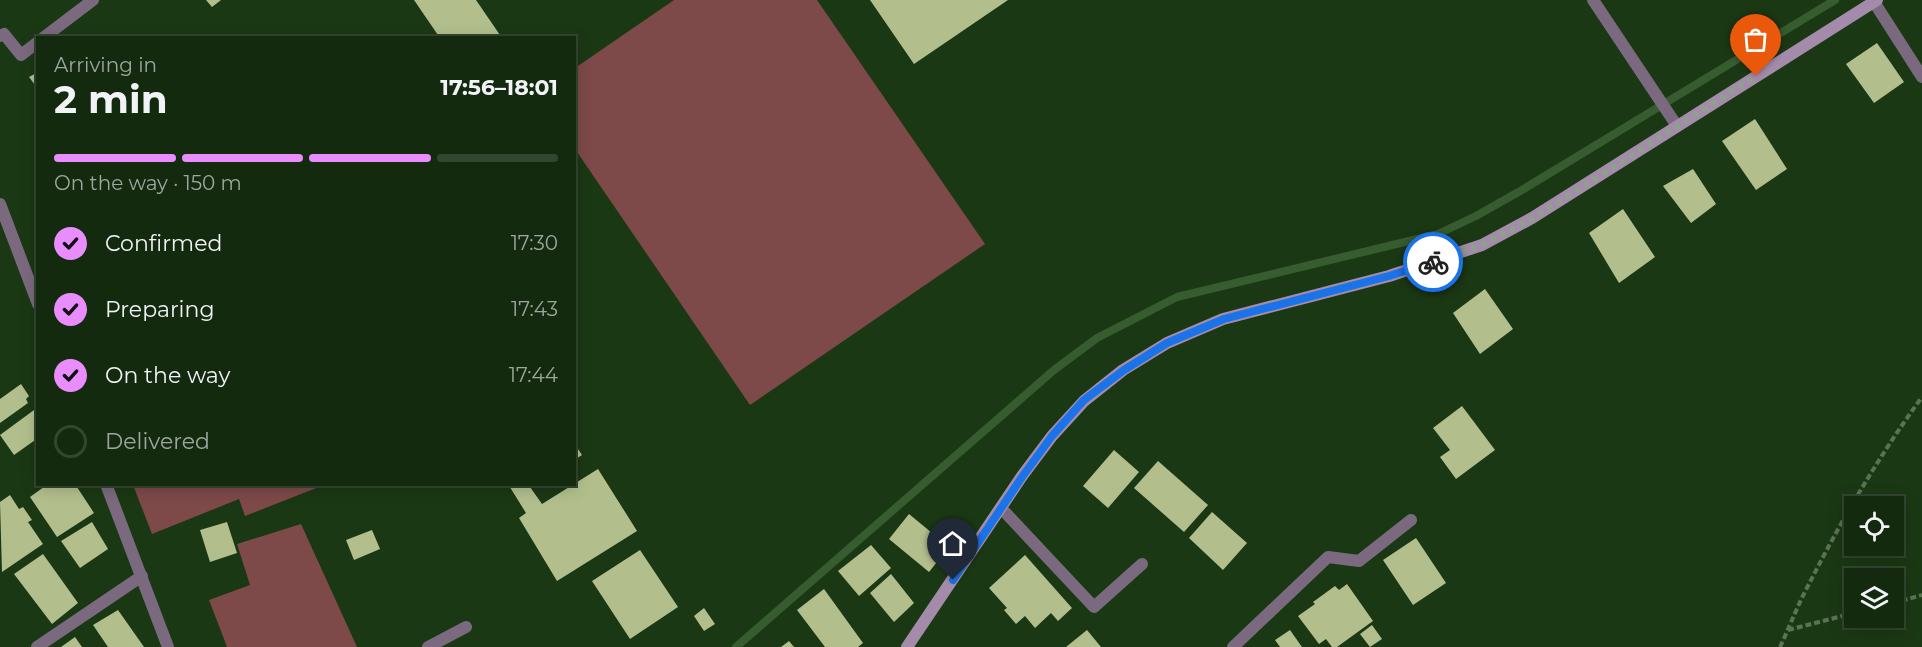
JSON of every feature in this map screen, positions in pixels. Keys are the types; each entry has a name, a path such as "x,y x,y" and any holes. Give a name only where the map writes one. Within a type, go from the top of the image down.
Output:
{"street":[{"path":"46,36 93,0"},
{"path":"1593,0 1677,126"},
{"path":"907,647 1052,436 1084,400 1124,370 1167,343 1224,319 1389,276 1482,245 1532,219 1875,1 1922,77"},
{"path":"0,36 4,34 21,55 36,44"},
{"path":"0,204 36,299"},
{"path":"107,486 168,647"},
{"path":"1001,508 1094,607 1142,564"},
{"path":"1233,647 1328,557 1359,561 1411,520"},
{"path":"37,647 142,576"},
{"path":"428,647 466,627"}],"path":[{"path":"1780,647 1807,586 1851,504 1922,397"},
{"path":"1904,600 1922,595"},
{"path":"1788,631 1844,616"}],"shaded area":[{"path":"674,0 817,0 985,244 750,405 576,150 576,67"},
{"path":"133,486 321,486 245,516 239,499 152,534"},
{"path":"301,524 357,647 227,647 209,600 250,585 237,544"}],"building":[{"path":"206,0 221,0 212,7"},
{"path":"414,0 476,0 501,36 439,36"},
{"path":"870,0 1008,0 914,64"},
{"path":"1877,43 1904,82 1874,103 1846,64"},
{"path":"36,73 36,86 29,77"},
{"path":"1755,119 1787,169 1756,190 1722,141"},
{"path":"1693,169 1716,204 1691,223 1663,186"},
{"path":"1623,209 1655,257 1619,283 1589,233"},
{"path":"1485,289 1513,329 1480,354 1453,313"},
{"path":"21,384 29,396 26,399 28,403 0,423 0,399"},
{"path":"1462,406 1495,450 1456,479 1440,457 1450,450 1433,428"},
{"path":"34,410 36,412 36,439 14,455 0,435"},
{"path":"576,446 582,455 576,459"},
{"path":"1114,450 1139,472 1108,508 1083,486"},
{"path":"1158,461 1208,505 1184,532 1134,488"},
{"path":"598,469 637,531 557,581 519,518 526,513 509,486 531,486 542,504 571,486 576,486 576,483"},
{"path":"45,486 76,486 94,513 57,537 30,497"},
{"path":"10,495 19,509 23,507 32,520 28,522 43,544 2,572 0,502"},
{"path":"1212,512 1247,543 1223,570 1189,538"},
{"path":"909,514 949,547 929,572 889,539"},
{"path":"92,522 108,549 80,568 61,541"},
{"path":"227,522 237,553 210,562 200,530"},
{"path":"372,530 380,549 354,560 346,540"},
{"path":"1416,538 1446,583 1413,605 1383,560"},
{"path":"871,545 891,568 859,596 838,571"},
{"path":"640,550 678,607 630,639 592,581"},
{"path":"43,554 78,603 52,624 14,574"},
{"path":"1025,555 1072,608 1058,621 1051,613 1035,628 1025,616 1016,624 1004,610 1007,608 989,588"},
{"path":"891,574 914,603 894,622 870,593"},
{"path":"1347,584 1373,621 1337,647 1332,647 1326,639 1319,644 1298,616 1335,586 1339,590"},
{"path":"824,589 863,643 858,647 825,647 797,610"},
{"path":"704,608 715,624 704,631 694,616"},
{"path":"118,610 144,647 108,647 93,625"},
{"path":"1372,625 1382,639 1370,647 1360,634"},
{"path":"1087,630 1101,647 1066,647"},
{"path":"1290,630 1302,647 1280,647 1275,640"},
{"path":"75,637 82,647 61,647"},
{"path":"789,641 794,647 781,647"}],"waterway":[{"path":"736,647 1054,370 1097,338 1177,297 1438,234 1522,190 1835,0"}],"way so far":[{"path":"1433,262 1482,245 1532,219 1756,76"}],"route":[{"path":"953,580 1052,436 1084,400 1124,370 1167,343 1224,319 1389,276 1433,262"}]}
